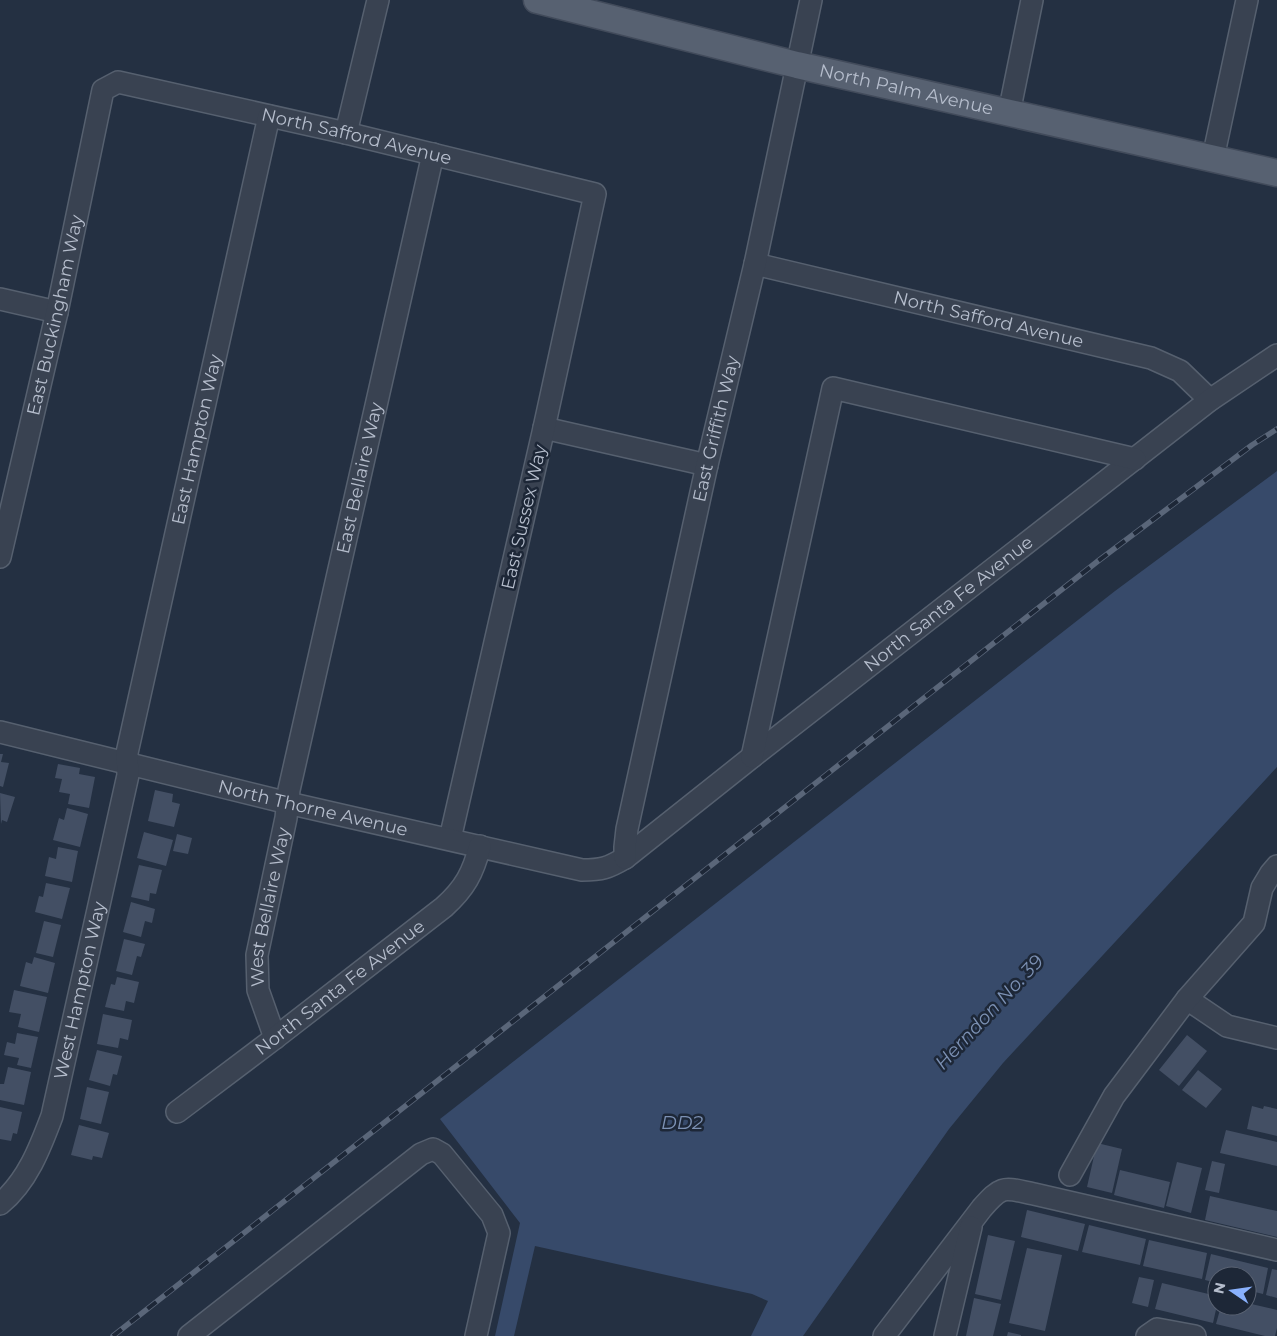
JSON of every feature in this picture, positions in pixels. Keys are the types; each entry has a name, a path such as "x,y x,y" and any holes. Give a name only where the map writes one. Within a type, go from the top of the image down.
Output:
{"main road":[{"name":"North Palm Avenue","path":"536,0 597,7 797,64 1277,172"}],"street":[{"path":"346,133 378,0"},
{"name":"East Griffith Way","path":"625,858 627,828 707,465 755,264 811,0"},
{"path":"1009,113 1032,0"},
{"path":"1213,158 1247,0"},
{"name":"North Safford Avenue","path":"118,82 346,133 595,194"},
{"name":"East Buckingham Way","path":"0,557 57,312 103,90 118,82"},
{"name":"East Hampton Way","path":"127,763 269,116"},
{"name":"East Bellaire Way","path":"288,803 289,790 433,154"},
{"name":"East Sussex Way","path":"450,839 544,428 595,194"},
{"name":"North Safford Avenue","path":"755,264 1151,358 1180,371 1210,400"},
{"path":"0,299 57,312"},
{"name":"North Santa Fe Avenue","path":"625,858 1210,400 1277,355"},
{"path":"752,757 832,388 1135,459"},
{"path":"544,428 707,465"},
{"name":"North Thorne Avenue","path":"0,732 288,803 582,870 598,870 610,867 625,858"},
{"name":"West Hampton Way","path":"0,1204 21,1182 42,1144 52,1116 128,775 127,763"},
{"name":"West Bellaire Way","path":"276,1038 258,990 257,955 288,803"},
{"name":"North Santa Fe Avenue","path":"177,1112 276,1038 444,907 456,896 472,873 480,846"},
{"path":"1070,1175 1114,1096 1187,999 1254,923 1262,888 1277,866"},
{"path":"1187,999 1227,1026 1277,1038"},
{"path":"196,1334 422,1154 432,1150 442,1154 492,1215 499,1233 476,1336"},
{"path":"884,1336 972,1220 994,1194 1006,1188 1277,1250"},
{"path":"946,1336 972,1220"},
{"path":"1148,1336 1157,1330 1195,1336"}],"water":[{"name":"DD2","path":"1277,471 1277,767 1003,1063 949,1129 803,1336 751,1336 768,1301 752,1294 535,1246 514,1336 495,1336 520,1223 440,1119 1115,591"}],"building":[{"path":"0,754 3,754 1,762 9,763 3,787 0,786"},
{"path":"58,764 80,768 79,774 95,777 89,808 68,804 70,794 59,792 62,779 55,778"},
{"path":"155,790 173,794 172,802 180,804 174,827 148,821"},
{"path":"0,793 15,797 7,822 2,820 1,824"},
{"path":"67,808 88,814 80,847 53,840 59,818 64,820"},
{"path":"144,832 173,840 166,866 137,858"},
{"path":"177,834 192,838 188,854 173,851"},
{"path":"58,847 78,851 72,882 45,876 49,857 56,859"},
{"path":"139,865 162,870 156,894 150,893 149,901 131,897"},
{"path":"46,883 70,888 62,919 35,912 39,896 43,897"},
{"path":"131,902 155,909 152,923 145,921 141,937 123,932"},
{"path":"44,921 61,925 53,957 36,953"},
{"path":"124,939 145,944 141,957 137,956 132,975 116,971"},
{"path":"34,957 55,963 48,993 20,986 26,962 32,964"},
{"path":"117,977 139,982 134,1003 126,1001 124,1011 105,1007 111,984 115,985"},
{"path":"14,990 47,997 39,1032 18,1027 21,1014 9,1012"},
{"path":"103,1014 132,1020 128,1040 120,1038 118,1048 97,1044"},
{"path":"17,1033 38,1037 31,1068 17,1065 19,1058 4,1055 7,1042 15,1044"},
{"path":"1187,1035 1207,1051 1179,1086 1159,1070"},
{"path":"97,1050 122,1056 117,1075 113,1074 110,1086 89,1080"},
{"path":"8,1067 31,1072 24,1105 0,1100 0,1084 4,1084"},
{"path":"1198,1070 1222,1089 1206,1108 1182,1090"},
{"path":"87,1087 109,1092 101,1124 80,1119"},
{"path":"1252,1106 1263,1109 1264,1106 1277,1109 1277,1136 1247,1129"},
{"path":"0,1107 22,1112 17,1134 13,1133 11,1141 0,1139"},
{"path":"79,1125 109,1133 102,1158 93,1156 92,1160 71,1155"},
{"path":"1226,1130 1277,1142 1277,1166 1220,1153"},
{"path":"1097,1143 1122,1149 1112,1193 1087,1187"},
{"path":"1212,1161 1225,1164 1219,1193 1205,1190"},
{"path":"1177,1162 1202,1168 1191,1213 1166,1206"},
{"path":"1120,1170 1170,1182 1164,1208 1114,1195"},
{"path":"1210,1196 1277,1211 1277,1237 1205,1220"},
{"path":"1027,1210 1085,1224 1078,1251 1021,1237"},
{"path":"1089,1225 1146,1239 1140,1265 1082,1252"},
{"path":"988,1235 1015,1241 1001,1300 975,1294"},
{"path":"1149,1240 1207,1253 1202,1279 1143,1266"},
{"path":"1027,1248 1062,1255 1045,1331 1009,1323"},
{"path":"1211,1254 1268,1268 1263,1294 1257,1292 1257,1266 1208,1266"},
{"path":"1272,1269 1277,1270 1277,1298 1266,1295"},
{"path":"1139,1277 1154,1280 1148,1307 1132,1303"},
{"path":"1162,1283 1207,1294 1207,1316 1215,1316 1213,1323 1155,1309"},
{"path":"974,1298 1001,1304 993,1336 966,1336"},
{"path":"1257,1305 1277,1310 1275,1336 1265,1336 1216,1324 1218,1316 1257,1316"},
{"path":"1008,1332 1021,1335 1021,1336 1007,1336"}],"railway":[{"path":"113,1336 1098,561 1252,445 1277,429"}],"water label":[{"name":"Herndon No. 39","path":"989,1012"}]}
